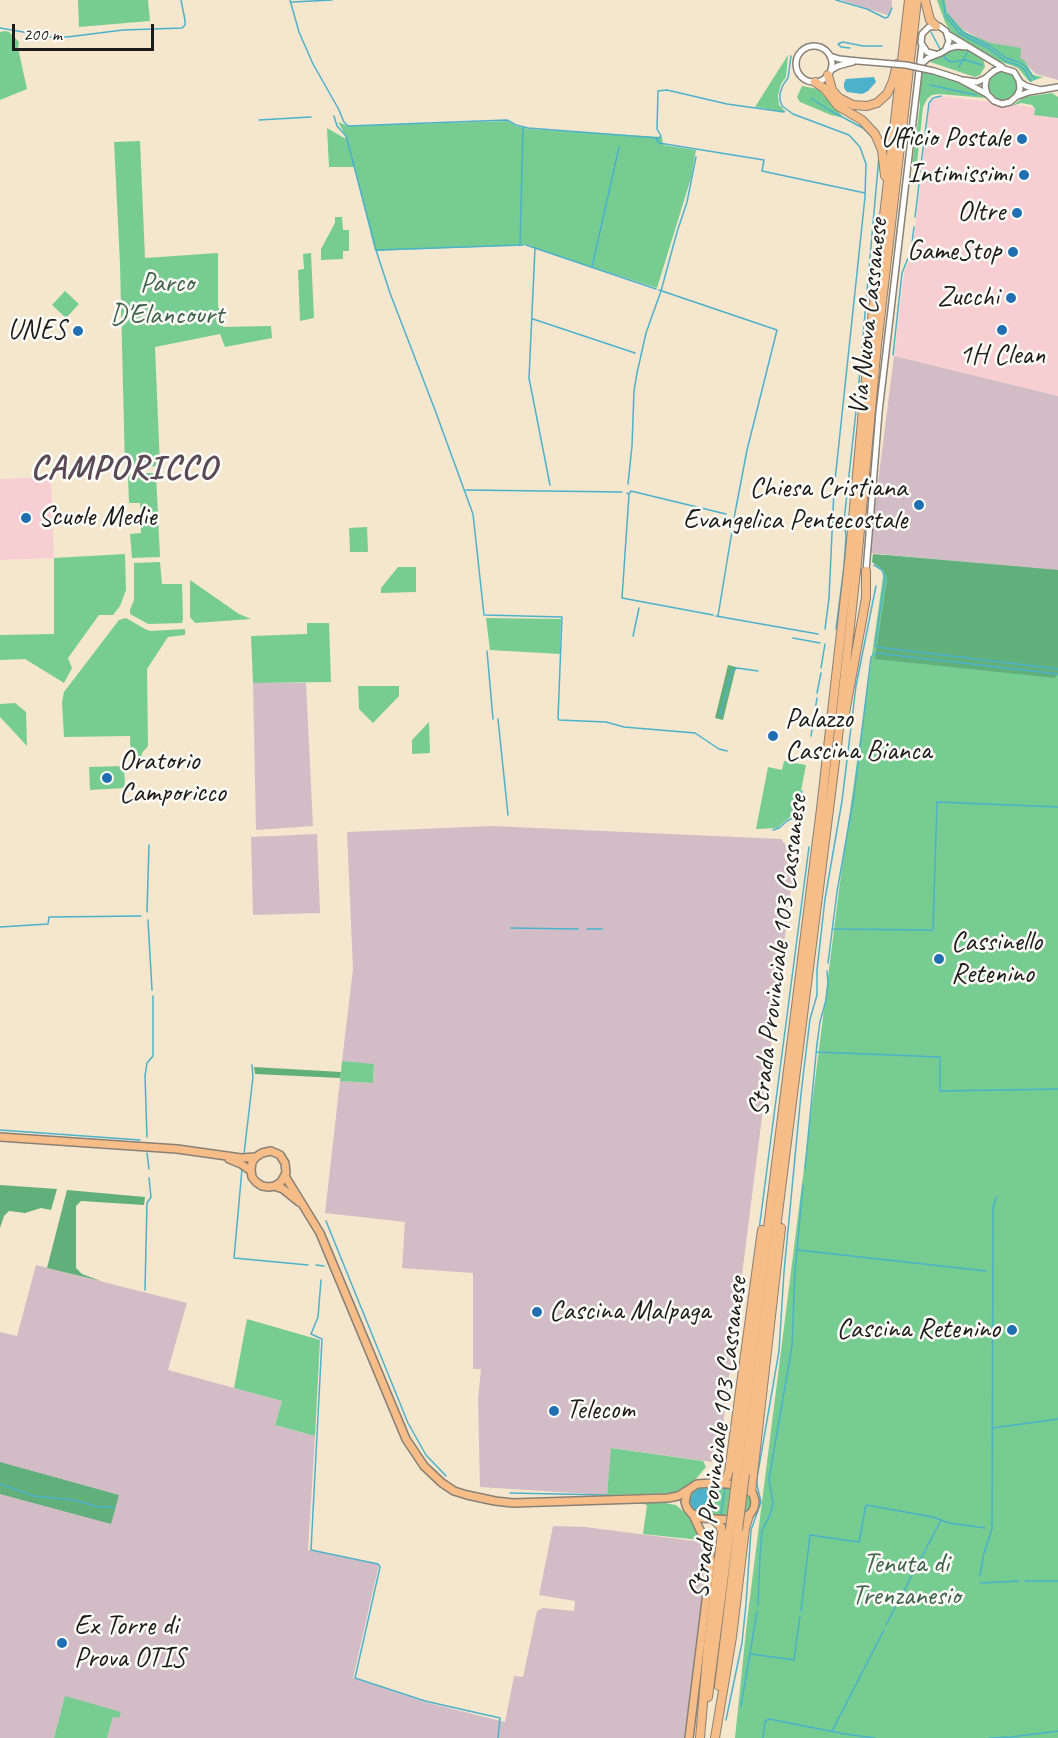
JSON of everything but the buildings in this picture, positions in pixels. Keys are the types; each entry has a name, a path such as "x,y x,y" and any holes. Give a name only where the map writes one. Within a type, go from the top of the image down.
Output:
{"highway":[{"path":"830,72 832,90 846,103 865,106 876,104 882,99 894,78 907,0"},
{"name":"Strada Provinciale 103 Cassanese","path":"741,1474 849,562 869,345 907,0"},
{"name":"Strada Provinciale 103 Cassanese","path":"702,1738 734,1529 837,746 877,345 917,0"},
{"path":"925,0 930,20 936,26"},
{"path":"815,82 824,88 840,107 867,125 876,136 882,150 885,176 874,257 869,345"},
{"path":"837,746 846,712 864,606 866,571"},
{"path":"751,1492 786,1180 791,1106"},
{"path":"721,1483 729,1472 754,1285 774,1153 782,1119"},
{"path":"714,1738 732,1636 745,1529 749,1515"},
{"path":"702,1738 711,1623 722,1533 720,1527 712,1519"},
{"name":"Strada Provinciale 103 Cassanese","path":"714,1738 734,1529"}],"main road":[{"path":"0,1137 177,1149 242,1158 256,1157 266,1152 278,1154 285,1163 285,1176 320,1233 406,1439 424,1466 442,1483 464,1494 508,1502 668,1498 680,1495 699,1484 721,1483 744,1486 751,1492 755,1504 749,1515 739,1520 712,1519 690,1513 679,1503 668,1498"},
{"path":"221,1156 251,1171"},
{"path":"256,1157 251,1165 251,1171 258,1184 266,1187 274,1186 285,1176"},
{"path":"274,1186 283,1189 306,1208"},
{"path":"688,1490 685,1501 708,1546 711,1560 688,1738"},
{"path":"703,1536 703,1527 712,1519"}],"street":[{"path":"935,54 928,52 922,45 921,38 924,30 936,26 943,28 968,48 1014,72 1026,86 1041,90"},
{"path":"946,49 949,43 948,34"},
{"name":"Via Nuova Cassanese","path":"866,571 879,412 922,45"},
{"path":"918,68 926,59 946,49 954,46 968,48"},
{"path":"858,62 837,66 824,79 815,82 799,74 797,66 798,57 803,50 812,47 822,49 839,59 906,65 977,82 996,70 1004,68"},
{"path":"829,55 830,72"},
{"path":"985,57 990,66 985,85 987,94"},
{"path":"959,79 1001,104 1011,102 1017,96 1027,92 1058,87"},
{"path":"1017,96 1020,87 1019,80"}],"shaded area":[{"path":"841,0 892,0 890,16"},
{"path":"945,0 1058,0 1058,80 1036,74 1026,64 962,29 947,12"},
{"path":"942,96 1058,110 1058,396 894,356 904,272 912,256 929,105 933,100"},
{"path":"894,356 1058,396 1058,571 869,553"},
{"name":"Scuole Medie","path":"51,477 54,558 0,560 0,479"},
{"path":"253,683 306,683 313,826 256,830"},
{"path":"492,826 781,839 795,857 720,1448 712,1462 612,1448 607,1495 480,1487 478,1399 481,1369 473,1369 473,1273 402,1268 405,1222 325,1213 340,1081 373,1083 374,1065 342,1061 353,969 347,832"},
{"path":"317,834 320,913 253,915 251,837"},
{"path":"36,1265 187,1303 168,1370 282,1401 275,1425 315,1436 308,1550 379,1564 353,1678 425,1702 505,1722 514,1676 523,1677 537,1611 543,1608 574,1611 575,1601 539,1595 553,1526 585,1527 710,1543 713,1555 692,1738 107,1738 113,1717 65,1697 54,1738 0,1738 0,1332 17,1336"}],"green space":[{"path":"78,0 148,0 150,21 79,27"},
{"path":"937,0 945,0 947,12 967,33 991,43 1021,48 1020,58 1024,60 1033,75 1043,77 1030,82 1018,68 994,59 953,35 945,22"},
{"path":"5,31 19,42 18,48 27,89 0,100 0,32"},
{"path":"955,49 968,50 983,58 985,67 980,75 975,77 927,61"},
{"path":"788,55 786,77 778,95 779,105 786,112 755,107"},
{"path":"921,71 958,81 986,98 939,94 927,99 923,107 916,173 912,165 920,106"},
{"path":"1003,71 1013,76 1018,86 1013,96 1003,101 993,96 988,86 993,76"},
{"path":"802,86 818,89 844,118 800,102 797,97"},
{"path":"1052,93 1058,97 1058,118 1034,115 1035,109 1032,105 1021,103 1012,106 1024,97"},
{"path":"507,121 528,129 662,137 663,145 696,150 691,178 657,288 530,245 375,251 354,167 329,167 327,128 346,139 338,122 348,126"},
{"name":"Parco D'Elancourt","path":"140,141 145,258 218,253 218,308 222,308 223,327 271,326 272,338 225,347 220,334 155,347 160,466 125,468 120,264 114,142"},
{"path":"335,217 342,217 343,230 349,230 349,251 343,251 343,259 321,260 321,249 335,223"},
{"path":"311,253 314,318 300,321 298,270 304,269 303,254"},
{"path":"65,291 79,304 66,318 52,305"},
{"path":"131,473 156,473 160,557 132,558 130,534 141,533 140,503 129,503 128,477"},
{"path":"367,527 368,552 350,552 349,528"},
{"path":"125,554 126,590 120,606 113,615 99,615 68,658 72,668 64,683 25,659 0,660 0,635 54,634 54,558"},
{"path":"873,554 1058,570 1058,674 1055,678 875,659 887,578 883,570 872,562"},
{"name":"Tenuta di Trenzanesio","path":"886,555 1058,570 1058,1738 735,1738 747,1621 840,882"},
{"path":"160,562 162,584 182,584 182,623 148,624 130,614 134,600 134,563"},
{"path":"398,567 416,567 416,592 381,593 381,588"},
{"path":"190,580 239,614 251,619 195,623 190,617"},
{"path":"126,618 150,631 185,629 185,635 168,637 147,669 148,746 142,753 141,763 131,763 130,736 64,737 62,702 64,692 119,620"},
{"path":"486,618 561,619 560,654 490,650"},
{"path":"307,623 329,623 331,682 253,683 251,636 307,634"},
{"path":"728,665 736,667 723,720 715,718"},
{"path":"358,686 399,686 399,696 373,723 359,709"},
{"path":"15,703 26,712 27,746 0,717 0,704"},
{"path":"429,722 430,753 412,754 412,740"},
{"path":"784,761 806,765 797,811 777,828 756,829 768,767 782,770"},
{"name":"Oratorio Camporicco","path":"124,766 125,788 90,790 89,767"},
{"path":"342,1061 374,1064 373,1083 340,1081"},
{"path":"254,1067 341,1072 340,1078 255,1074"},
{"path":"0,1185 57,1189 51,1210 41,1208 25,1213 9,1211 4,1216 0,1228"},
{"path":"67,1190 145,1197 144,1205 81,1201 76,1206 76,1268 82,1274 101,1281 47,1268"},
{"path":"247,1319 320,1340 315,1436 275,1425 282,1401 234,1388"},
{"path":"611,1448 703,1461 706,1467 696,1479 677,1493 607,1495"},
{"path":"0,1462 119,1495 111,1524 0,1494"},
{"path":"721,1486 747,1492 752,1501 748,1512 727,1517 695,1513 688,1502 691,1492 696,1488"},
{"path":"639,1503 676,1505 695,1522 700,1540 643,1534 647,1505"},
{"path":"65,1696 121,1712 119,1718 113,1717 107,1738 54,1738"}],"water":[{"path":"874,77 876,82 862,94 847,92 844,88 846,79"},
{"path":"715,1488 712,1515 693,1509 690,1500 694,1492 699,1489"}],"waterway":[{"path":"44,37 67,37 123,30 182,28 185,20 181,0"},
{"path":"290,0 299,32 313,64 348,126 507,120 528,128 659,138 661,136 657,129 658,91 667,90 727,104 784,112"},
{"path":"292,2 332,0"},
{"path":"836,0 867,9 885,18 888,17 892,8"},
{"path":"943,0 946,17 960,34 988,48 1005,61 1018,65 1024,69 1031,81"},
{"path":"948,15 962,32 990,46 1006,58 1019,62 1035,79"},
{"path":"0,28 29,33"},
{"path":"931,32 940,49"},
{"path":"850,48 841,47 838,44 843,42 863,46 882,46"},
{"path":"959,67 968,51"},
{"path":"791,56 788,78 780,93 782,106 793,114 849,135 860,147 866,164 865,197 834,490 829,598 825,629"},
{"path":"944,56 951,62 966,60 982,65"},
{"path":"930,85 976,95"},
{"path":"920,172 929,103 933,98 941,96"},
{"path":"811,98 863,128 873,138"},
{"path":"334,116 337,126 346,136 376,250 390,293 473,514 484,615 562,617 559,720 606,722 624,727 695,733 719,749 727,751"},
{"path":"259,120 311,117"},
{"path":"520,244 523,128"},
{"path":"656,138 659,143 764,160 762,171 865,193"},
{"path":"592,267 619,147"},
{"path":"836,629 844,566 846,536 844,521 879,156"},
{"path":"628,484 637,373 646,333 687,202 696,157"},
{"path":"915,217 919,184"},
{"path":"893,355 902,273 911,251 914,227"},
{"path":"377,250 523,245"},
{"path":"526,245 656,289"},
{"path":"535,248 529,378 550,485"},
{"path":"659,290 777,330 747,450 718,616"},
{"path":"533,319 635,353"},
{"path":"466,490 622,492"},
{"path":"629,494 631,491 726,514"},
{"path":"627,493 629,495 622,598 713,615"},
{"path":"874,565 882,570 885,578 875,645 877,647 1058,669"},
{"path":"726,1720 742,1643 751,1530 761,1502 757,1478 779,1351 801,1094 810,1019 817,995 817,970 825,899 842,801 856,686 876,586"},
{"path":"633,636 639,608"},
{"path":"716,616 818,634"},
{"path":"793,638 820,643"},
{"path":"821,668 825,644"},
{"path":"487,651 493,719"},
{"path":"828,963 837,892 854,795 871,657 876,653 1058,674"},
{"path":"720,715 732,671 737,668 758,671"},
{"path":"817,693 821,673"},
{"path":"811,736 817,698"},
{"path":"498,719 508,815"},
{"path":"773,830 796,816 802,791"},
{"path":"833,929 933,930 937,802 1058,807"},
{"path":"147,912 149,845"},
{"path":"759,1230 809,847"},
{"path":"0,927 48,924 49,917 141,916"},
{"path":"148,920 152,990"},
{"path":"511,928 578,929"},
{"path":"587,929 602,929"},
{"path":"805,1169 817,1044 828,983 827,971"},
{"path":"147,1137 145,1076 147,1063 153,1056 153,996"},
{"path":"816,1052 940,1057 940,1091 1058,1089"},
{"path":"244,1154 253,1077 252,1065"},
{"path":"0,1130 140,1140"},
{"path":"147,1153 149,1169"},
{"path":"242,1169 234,1258 308,1265"},
{"path":"145,1290 147,1203 151,1197 149,1178"},
{"path":"758,1605 762,1531 773,1503 769,1479 792,1346 795,1271 803,1185"},
{"path":"980,1575 992,1529 993,1208 996,1197"},
{"path":"326,1221 408,1423 426,1455 446,1476"},
{"path":"798,1250 986,1271"},
{"path":"316,1265 324,1266"},
{"path":"321,1280 318,1317 311,1334 322,1339 311,1550 378,1564 380,1567 355,1678 425,1701 500,1718 498,1738"},
{"path":"993,1428 1058,1419"},
{"path":"0,1484 34,1496 74,1500 99,1507 114,1507"},
{"path":"721,1514 725,1489"},
{"path":"510,1493 607,1495"},
{"path":"801,1611 810,1535 859,1542 866,1505 933,1517 949,1523 985,1528"},
{"path":"886,1625 941,1520"},
{"path":"980,1583 1019,1581"},
{"path":"1025,1581 1058,1581"},
{"path":"741,1706 757,1612"},
{"path":"751,1654 794,1660 800,1616"},
{"path":"832,1731 884,1630"},
{"path":"763,1738 765,1721 769,1719 875,1738"},
{"path":"989,1738 1058,1731"}],"place":[{"name":"Ufficio Postale","path":"1022,139"},
{"name":"Intimissimi","path":"1024,175"},
{"name":"Oltre","path":"1017,213"},
{"name":"GameStop","path":"1013,252"},
{"name":"Zucchi","path":"1011,298"},
{"name":"1H Clean","path":"1002,330"},
{"name":"UNES","path":"78,331"},
{"name":"Chiesa Cristiana Evangelica Pentecostale","path":"919,505"},
{"name":"Scuole Medie","path":"26,518"},
{"name":"Palazzo Cascina Bianca","path":"773,736"},
{"name":"Oratorio Camporicco","path":"107,778"},
{"name":"Cassinello Retenino","path":"939,959"},
{"name":"Cascina Malpaga","path":"537,1312"},
{"name":"Cascina Retenino","path":"1012,1330"},
{"name":"Telecom","path":"554,1411"},
{"name":"Ex Torre di Prova OTIS","path":"62,1643"}],"district":[{"name":"CAMPORICCO","path":"124,469"}]}
